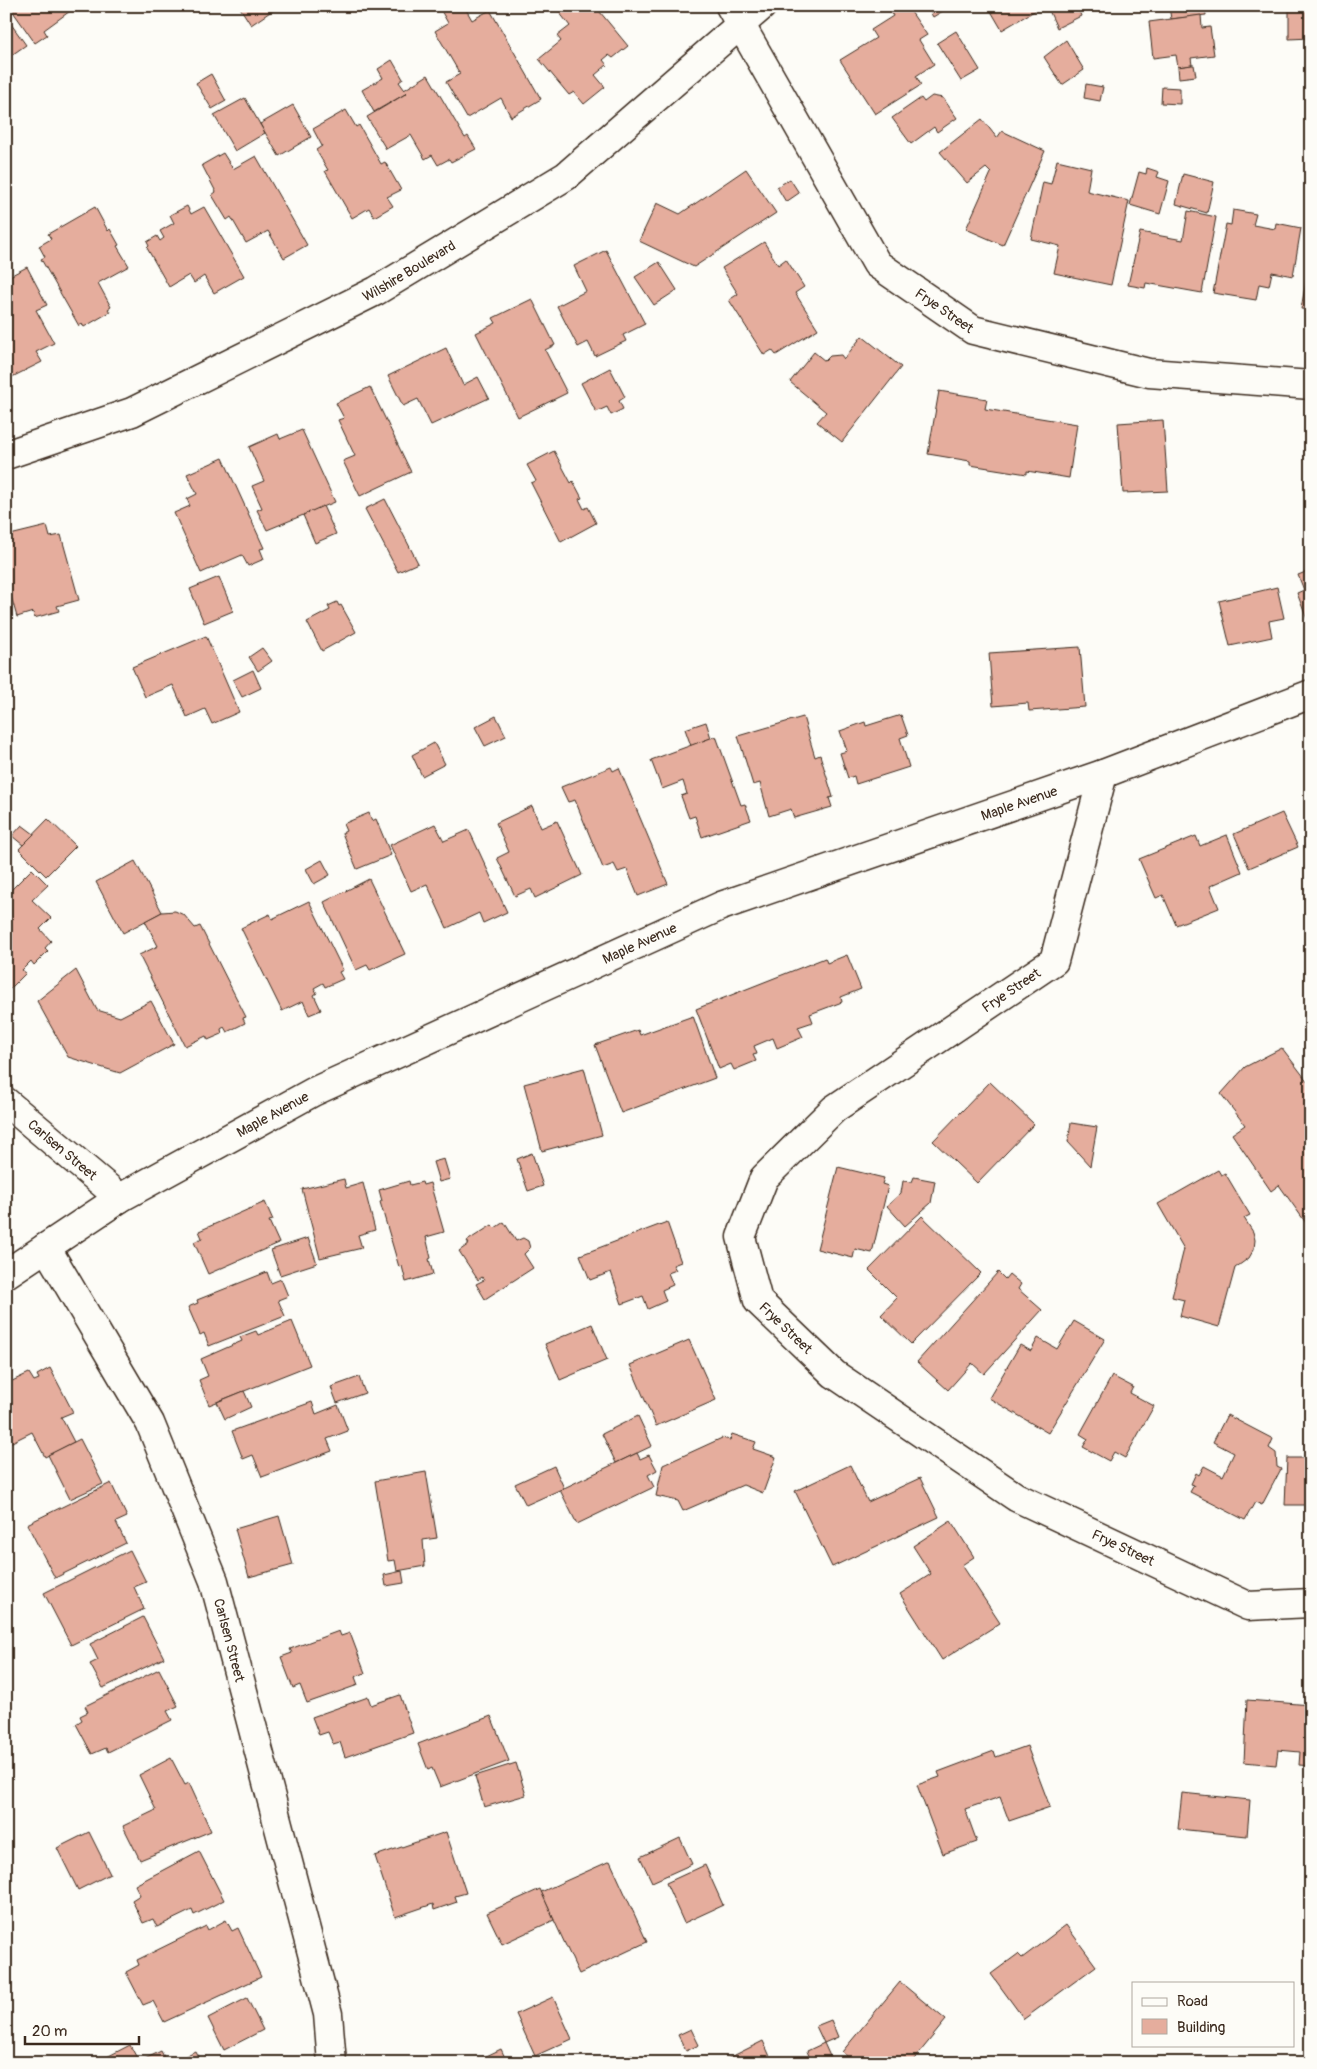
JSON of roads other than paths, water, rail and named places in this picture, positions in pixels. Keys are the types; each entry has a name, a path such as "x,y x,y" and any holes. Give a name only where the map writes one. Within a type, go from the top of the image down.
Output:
{"street":[{"name":"Wilshire Boulevard","path":"6,455 132,412 376,291 566,176 735,15 762,6"},
{"name":"Frye Street","path":"735,15 877,264 973,330 1149,373 1311,385"},
{"name":"Maple Avenue","path":"6,1274 120,1198 313,1092 721,906 1103,774 1311,694"},
{"name":"Frye Street","path":"1103,774 1054,962 834,1109 764,1178 741,1237 758,1301 834,1374 1016,1497 1248,1606 1311,1603"},
{"name":"Carlsen Street","path":"6,1102 120,1198"},
{"name":"Carlsen Street","path":"46,1247 150,1423 214,1581 328,2014 332,2063"}]}
